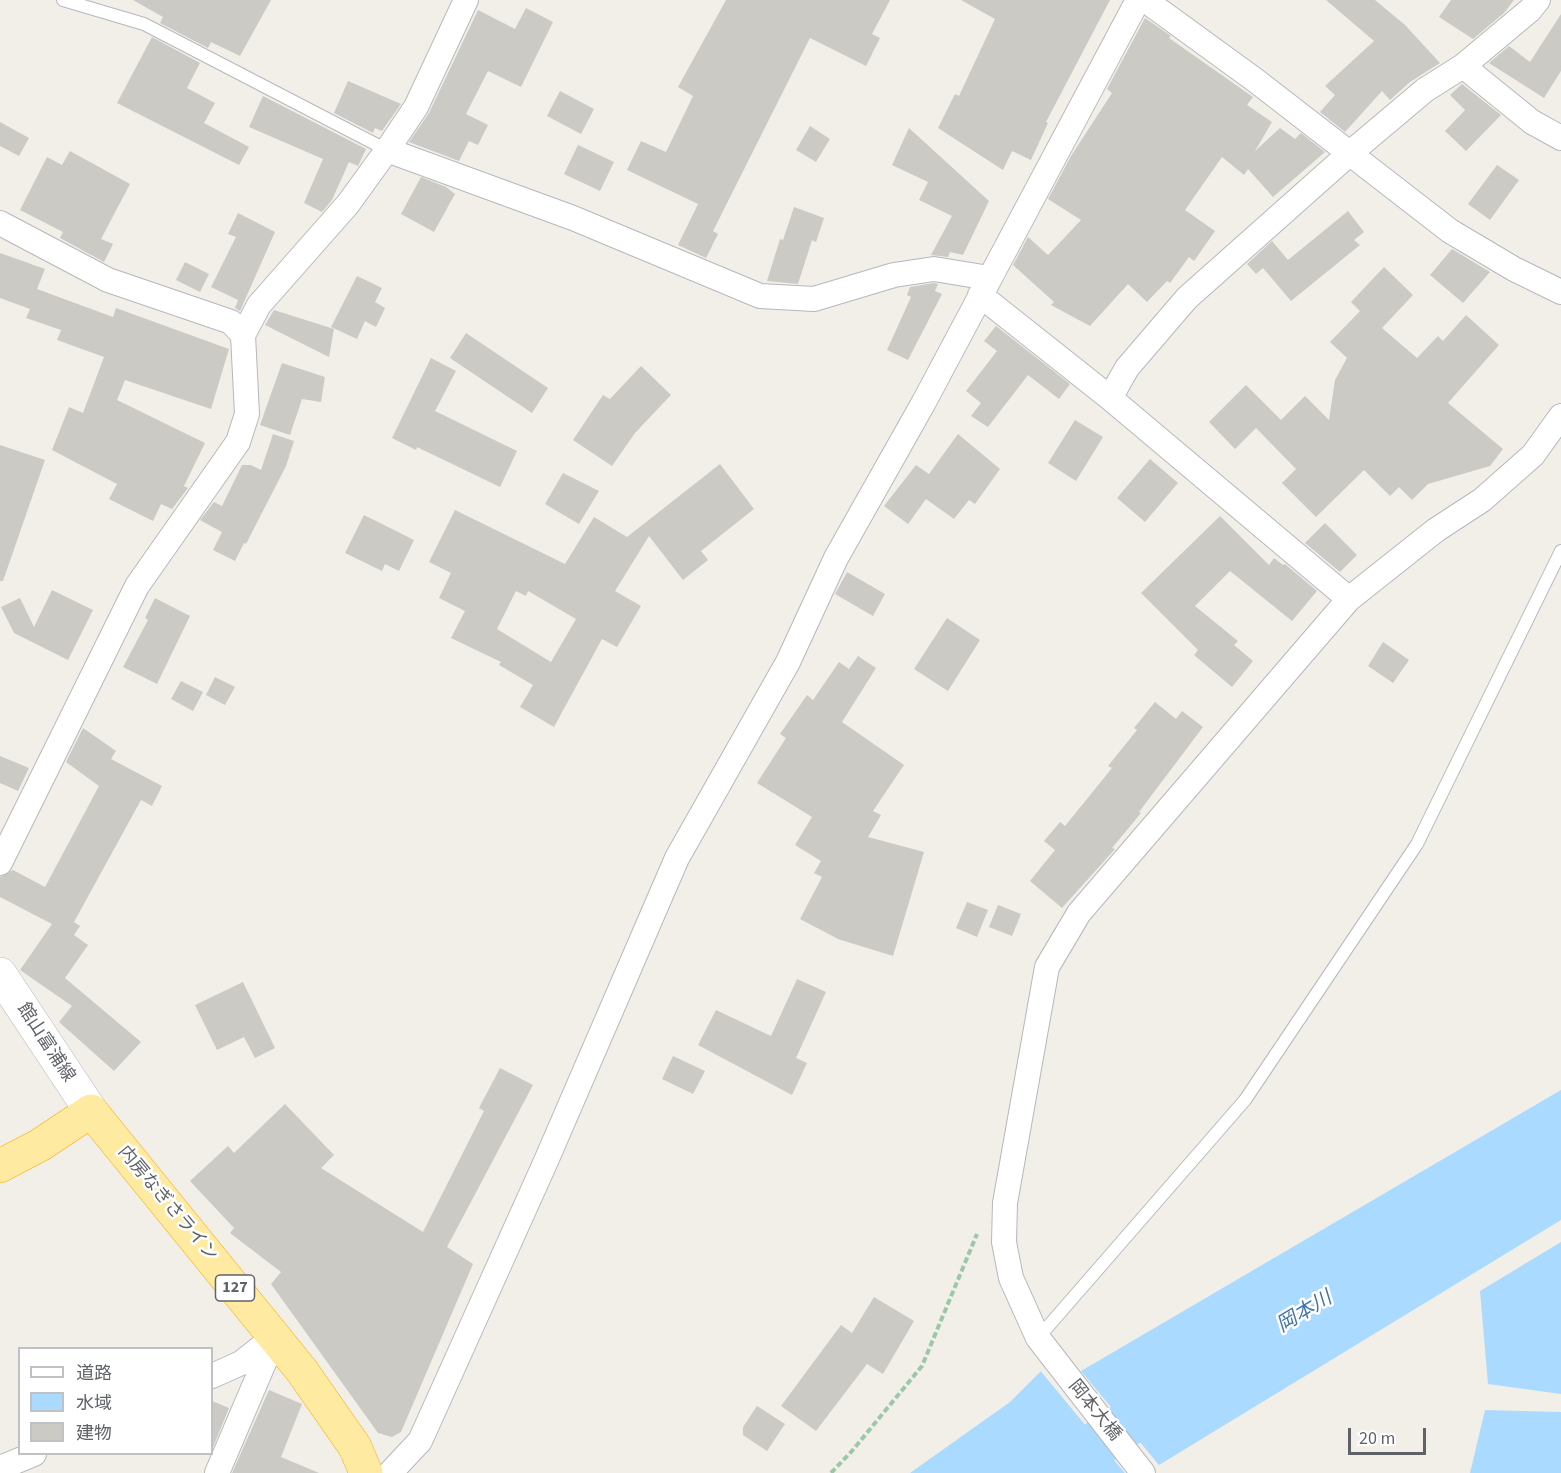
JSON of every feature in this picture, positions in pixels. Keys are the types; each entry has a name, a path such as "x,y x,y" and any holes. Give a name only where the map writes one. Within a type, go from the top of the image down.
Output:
{"highway":[{"path":"0,1166 40,1145 91,1111"},
{"name":"内房なぎさライン","path":"91,1111 331,1409 355,1447 366,1473"}],"main road":[{"name":"館山富浦線","path":"0,974 91,1111"}],"street":[{"path":"0,863 137,586 238,442 247,414 243,335 260,305 348,204 416,107 466,0"},
{"path":"390,1473 420,1442 546,1161 677,858 788,662 836,558 924,402 1138,0"},
{"path":"1145,0 1203,41 1450,231 1514,269 1561,292"},
{"path":"1110,398 1127,368 1187,298 1349,154 1425,90 1463,66 1530,10 1538,0"},
{"path":"1463,66 1532,122 1561,138"},
{"path":"387,150 573,218 760,296 814,299 894,275 934,269 985,287 1110,398 1349,599"},
{"path":"0,223 108,279 231,322 243,335"},
{"name":"岡本大橋","path":"1143,1473 1041,1344 1011,1278 1004,1242 1005,1203 1047,967 1079,913 1349,599 1436,530 1482,500 1533,455 1561,416"},
{"path":"213,1376 241,1363 275,1337"},
{"path":"217,1473 275,1337"},
{"path":"2,1470 32,1455"}],"lane":[{"path":"63,0 144,24 387,150"},
{"path":"1041,1344 1245,1100 1417,844 1561,551"}],"path":[{"path":"831,1473 852,1452 922,1366 984,1216 1005,1203"}],"water":[{"path":"1561,1090 1561,1220 1159,1465 1081,1371"},
{"path":"1561,1242 1561,1394 1488,1384 1480,1291"},
{"path":"1041,1371 1125,1473 910,1473 1010,1402"},
{"path":"1485,1410 1561,1412 1561,1473 1470,1473"}],"pier":[{"path":"1039,1369 1043,1369 1128,1473 1125,1473"}],"building":[{"path":"133,0 271,0 240,56 211,42 208,48 160,23 163,17"},
{"path":"726,0 890,0 872,34 880,38 866,66 810,38 713,231 718,234 706,258 678,245 698,204 627,170 641,141 666,152 693,96 678,87"},
{"path":"961,0 1110,0 1046,122 1048,123 1031,160 1012,151 1003,170 938,128 955,94 959,96 995,19"},
{"path":"1326,0 1375,0 1405,25 1440,63 1410,82 1390,100 1382,91 1345,132 1320,112 1335,95 1325,86 1374,41"},
{"path":"1451,0 1514,0 1504,13 1473,39 1439,17"},
{"path":"526,8 553,22 521,87 488,71 466,114 488,125 478,145 469,141 459,161 409,142 429,113 478,10 515,29"},
{"path":"1561,14 1561,71 1544,98 1489,63 1509,46 1530,62"},
{"path":"1145,18 1171,36 1169,38 1253,97 1247,105 1272,122 1255,151 1280,128 1295,139 1301,133 1325,152 1273,197 1248,169 1244,175 1222,157 1185,210 1215,231 1194,261 1189,257 1170,283 1167,281 1147,302 1128,284 1090,326 1051,305 1054,302 1013,265 1028,237 1048,255 1081,220 1048,199 1071,156 1112,93 1107,89"},
{"path":"152,37 200,63 187,88 215,103 204,123 249,147 239,165 117,103"},
{"path":"348,81 401,104 382,131 375,128 373,133 334,113"},
{"path":"1462,84 1501,115 1466,151 1445,131 1465,110 1450,95"},
{"path":"560,91 594,109 581,134 547,116"},
{"path":"263,96 366,149 358,166 349,162 332,200 322,212 304,203 323,159 249,127"},
{"path":"0,122 29,138 19,156 0,146"},
{"path":"810,126 830,139 816,162 796,150"},
{"path":"909,128 989,201 963,255 950,252 948,257 931,255 952,216 919,200 928,182 892,165"},
{"path":"578,145 614,162 600,191 564,174"},
{"path":"70,151 130,184 101,239 113,244 104,262 60,238 63,232 20,210 47,157 62,165"},
{"path":"1497,165 1519,180 1490,220 1468,204"},
{"path":"421,177 446,187 455,194 434,232 401,214"},
{"path":"794,207 824,218 816,242 812,240 798,284 767,281 780,239 783,240"},
{"path":"1348,211 1364,232 1354,240 1360,245 1291,301 1263,268 1256,274 1247,264 1272,241 1288,260"},
{"path":"238,213 275,232 240,311 235,308 238,300 211,287 236,237 228,234"},
{"path":"1452,249 1490,272 1463,303 1430,275"},
{"path":"0,253 45,269 37,289 113,317 116,308 229,349 211,409 125,380 117,400 205,443 184,486 188,488 172,509 161,504 153,521 109,499 117,484 52,450 69,407 83,413 104,357 57,340 61,330 26,318 30,309 0,298"},
{"path":"185,262 209,274 200,292 176,280"},
{"path":"1384,267 1413,295 1382,328 1417,358 1438,336 1443,341 1466,315 1499,345 1448,403 1503,449 1490,466 1428,484 1412,500 1399,487 1390,496 1364,470 1316,517 1282,483 1296,469 1256,428 1235,449 1209,422 1246,385 1281,420 1305,396 1329,420 1335,380 1347,358 1330,342 1360,311 1351,302"},
{"path":"357,276 382,288 375,302 385,308 376,327 365,321 357,339 331,327"},
{"path":"938,284 935,291 942,294 908,360 887,350 911,297 907,295 910,287"},
{"path":"274,310 334,329 329,357 265,325"},
{"path":"996,326 1070,384 1059,399 1028,375 988,427 971,416 981,403 966,391 997,351 984,341"},
{"path":"466,333 548,388 532,413 450,358"},
{"path":"431,358 456,371 435,411 517,451 500,487 417,447 416,450 392,438"},
{"path":"282,363 325,377 321,402 302,399 290,435 260,425"},
{"path":"641,366 671,395 635,433 612,466 573,440 603,395 610,399"},
{"path":"1075,420 1103,437 1076,481 1048,463"},
{"path":"273,434 294,441 286,466 235,561 213,550 222,532 200,520 214,502 222,506 242,465 251,465 261,470"},
{"path":"958,434 1000,469 975,504 969,500 954,519 926,499 908,524 884,506 916,465 929,474"},
{"path":"0,445 45,460 3,581 0,581"},
{"path":"1150,459 1178,483 1145,522 1117,498"},
{"path":"720,464 754,509 701,551 708,560 683,580 649,536 615,591 641,606 617,647 602,639 554,727 520,707 533,685 499,665 501,662 451,638 465,611 439,598 451,573 429,562 455,510 565,564 594,517 627,537","holes":["516,591 526,596 528,591 576,619 551,662 497,629"]},
{"path":"563,473 599,491 579,524 545,504"},
{"path":"364,515 414,540 399,571 385,564 382,571 345,553"},
{"path":"1220,516 1269,565 1274,558 1283,565 1285,564 1317,591 1292,621 1230,571 1195,606 1238,641 1234,645 1253,661 1232,687 1194,655 1198,650 1141,593"},
{"path":"1325,523 1357,555 1340,572 1305,543"},
{"path":"847,572 885,594 873,616 835,594"},
{"path":"52,590 93,610 68,660 14,633 1,607 20,598 34,627"},
{"path":"155,598 190,616 157,684 123,667 148,620 145,618"},
{"path":"947,618 980,640 948,691 914,669"},
{"path":"1383,642 1409,660 1393,683 1368,666"},
{"path":"858,656 876,668 842,722 904,765 873,811 881,815 868,837 924,852 893,956 838,939 800,919 822,877 814,873 821,861 795,845 812,817 757,783 786,738 780,734 807,695 813,700 839,662 849,669"},
{"path":"215,677 235,687 225,705 206,695"},
{"path":"181,681 203,692 193,711 171,699"},
{"path":"1155,702 1176,719 1182,711 1203,727 1139,812 1141,813 1112,848 1115,849 1062,908 1030,881 1055,850 1044,841 1060,822 1065,826 1112,768 1108,766 1137,730 1134,728"},
{"path":"83,728 116,751 111,759 162,786 152,806 141,800 74,922 80,926 74,935 88,945 65,978 141,1042 114,1071 59,1022 72,1006 20,970 52,924 0,897 0,877 13,870 45,887 99,786 66,762"},
{"path":"0,756 29,768 18,791 0,783"},
{"path":"967,902 988,910 977,937 956,928"},
{"path":"998,905 1021,914 1012,936 989,927"},
{"path":"797,979 826,992 796,1058 807,1063 792,1095 698,1045 716,1010 771,1036"},
{"path":"243,982 275,1048 255,1058 244,1037 217,1050 195,1005"},
{"path":"673,1056 705,1071 693,1094 662,1079"},
{"path":"500,1068 533,1085 447,1247 473,1264 401,1432 392,1437 378,1433 271,1284 281,1272 230,1233 234,1228 190,1181 228,1146 234,1153 285,1104 334,1155 321,1168 423,1232 484,1111 479,1108"},
{"path":"874,1297 914,1321 883,1374 867,1364 816,1431 781,1406 841,1325 852,1333"},
{"path":"269,1390 302,1404 281,1457 319,1473 232,1473"},
{"path":"213,1401 229,1408 213,1448"},
{"path":"757,1406 785,1424 767,1451 743,1435 743,1427"}],"waterway":[{"name":"岡本川","path":"1054,1473 1177,1390"}]}
